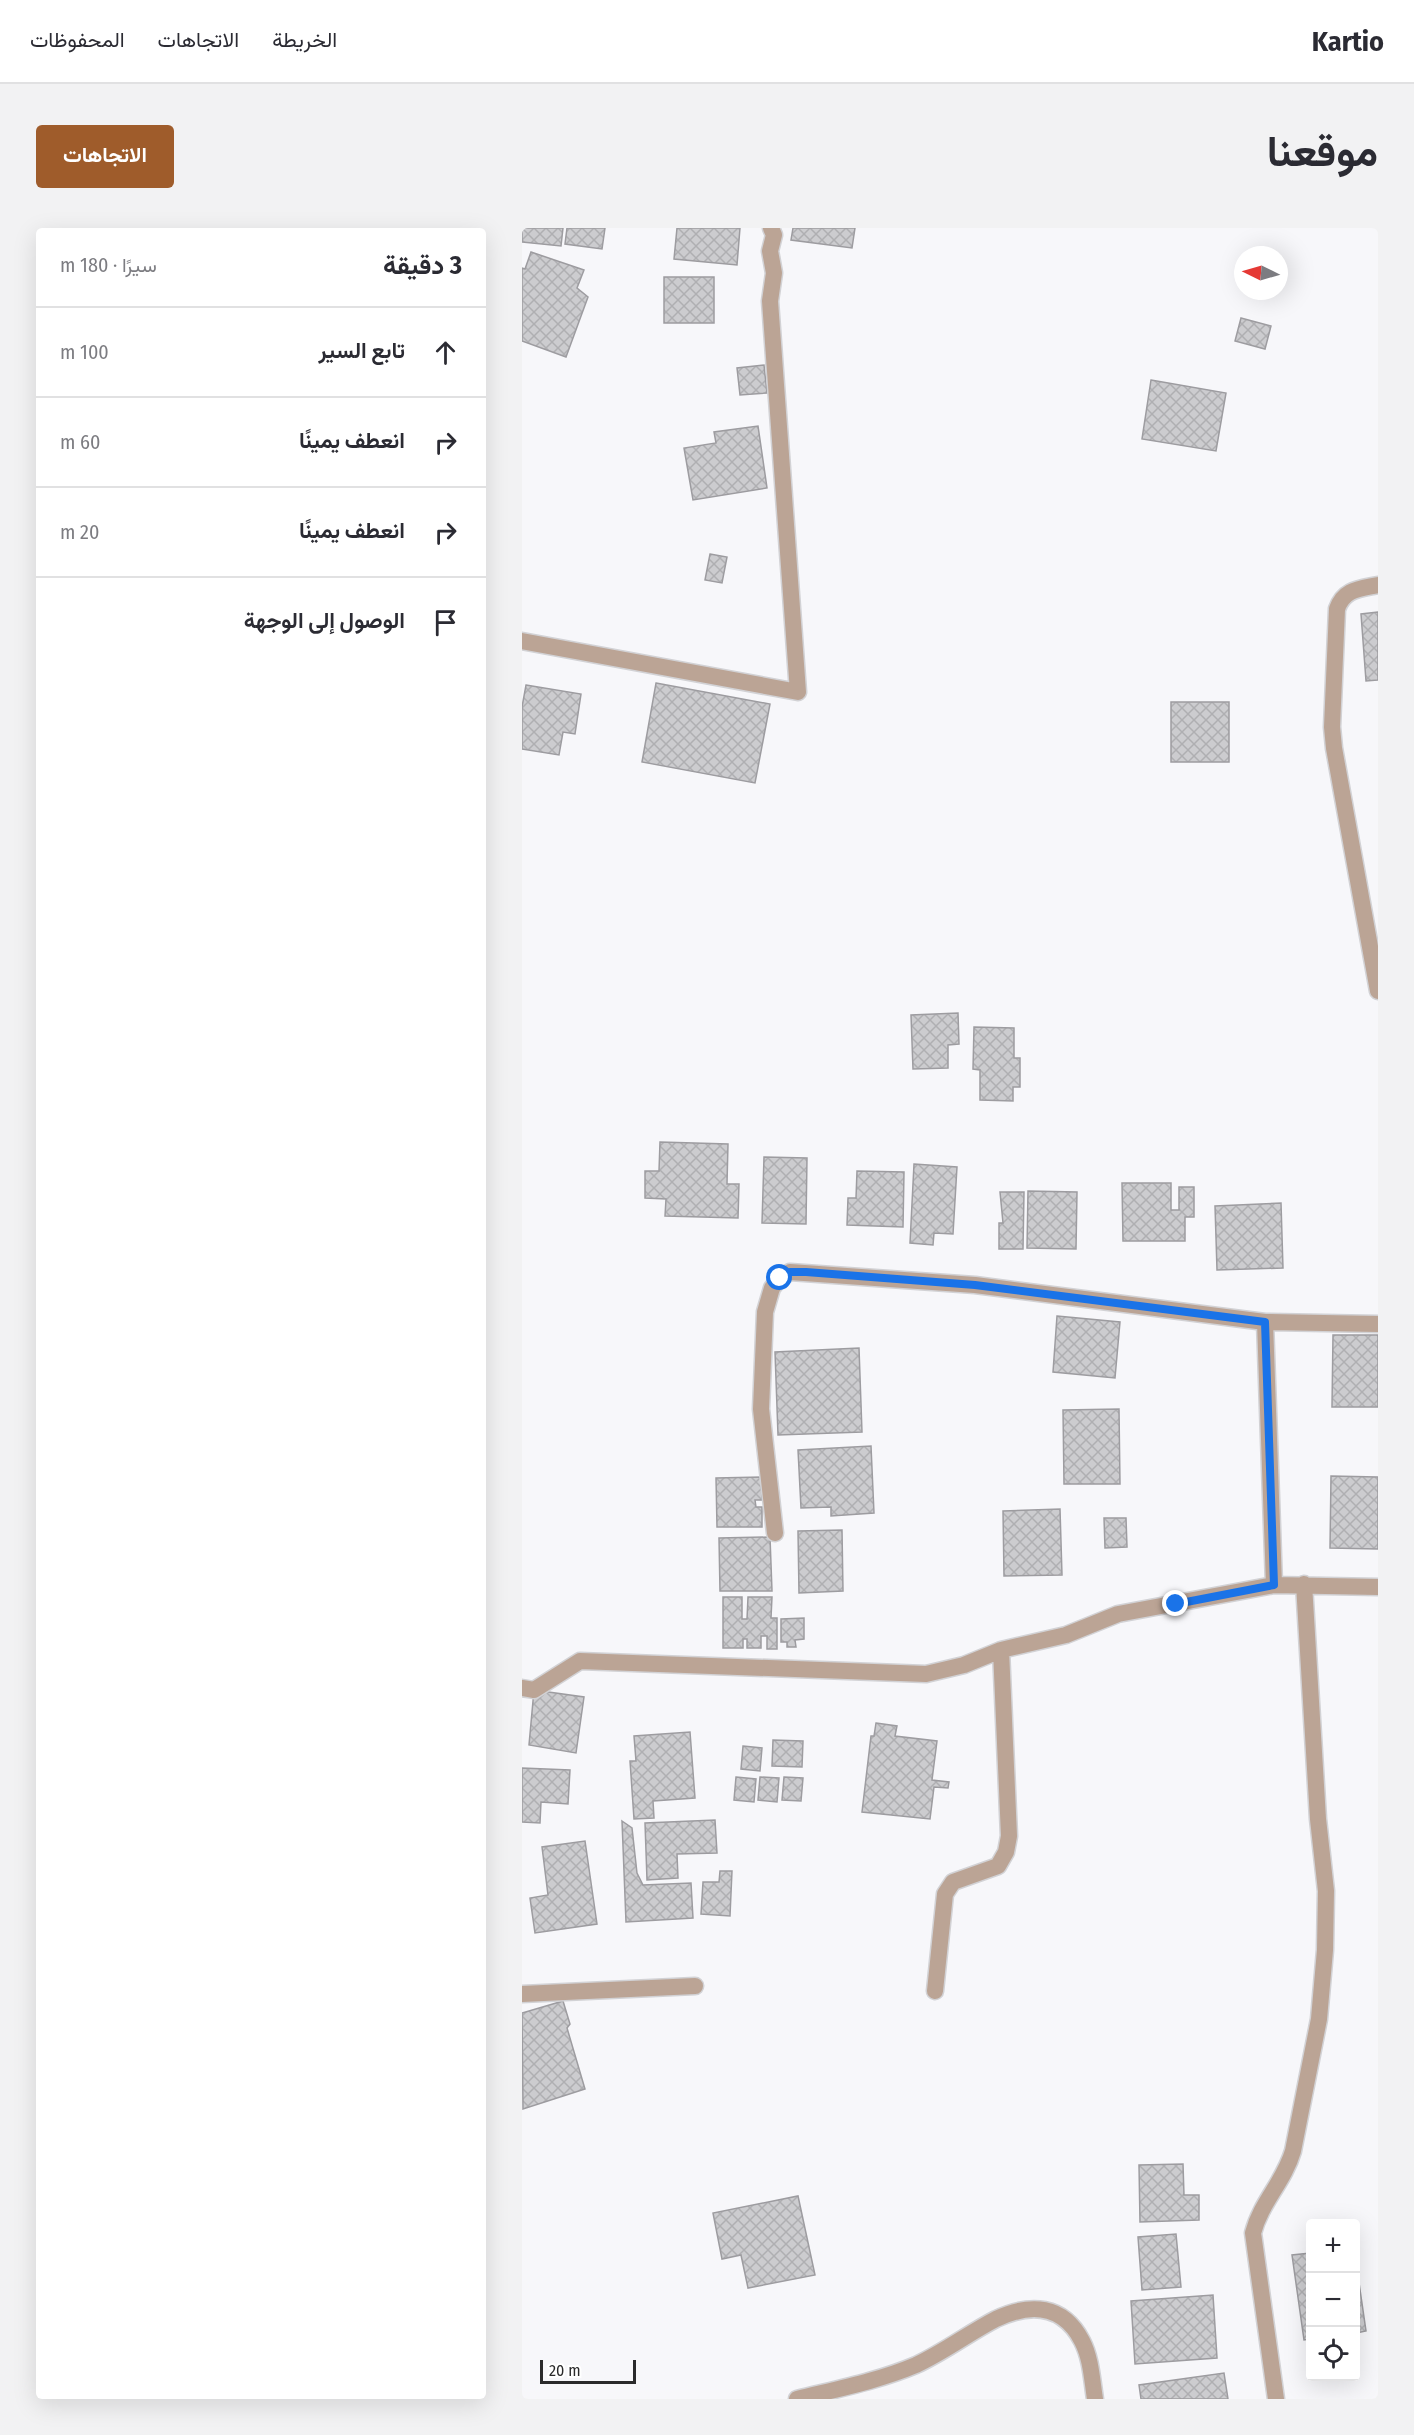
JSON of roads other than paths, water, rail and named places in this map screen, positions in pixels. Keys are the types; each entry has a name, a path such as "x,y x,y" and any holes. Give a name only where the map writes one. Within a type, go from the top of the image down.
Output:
{"street":[{"path":"522,641 798,692 770,301 774,273 770,251 774,235 771,228"},
{"path":"1378,585 1352,590 1345,595 1337,609 1332,727 1378,990"},
{"path":"775,1533 761,1409 765,1312 772,1288 790,1272 975,1285 1265,1322 1378,1324"},
{"path":"1265,1322 1274,1585"},
{"path":"1276,2399 1254,2233 1258,2216 1288,2169 1293,2151 1319,2019 1325,1950 1326,1891 1318,1819 1304,1584"},
{"path":"522,1688 534,1690 580,1661 926,1674 964,1665 1001,1650 1066,1635 1118,1614 1274,1585 1378,1587"},
{"path":"935,1991 945,1894 953,1882 998,1866 1006,1852 1009,1836 1001,1650"},
{"path":"522,1994 695,1986"},
{"path":"797,2399 881,2377 916,2365 995,2319 1019,2310 1041,2308 1057,2313 1082,2341 1090,2366 1095,2399"}]}
